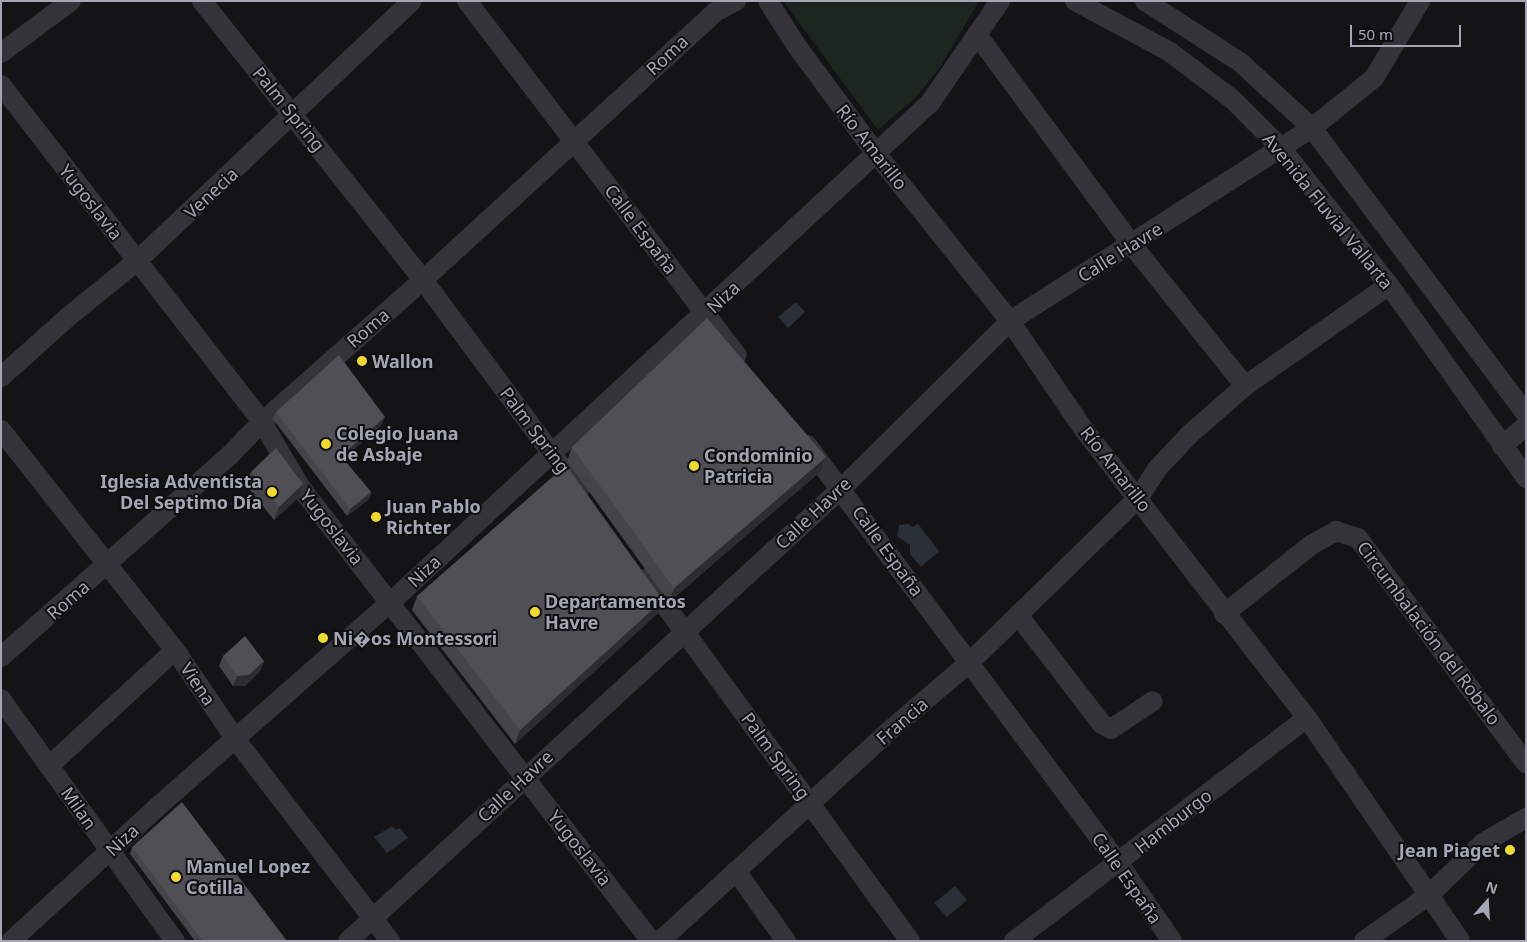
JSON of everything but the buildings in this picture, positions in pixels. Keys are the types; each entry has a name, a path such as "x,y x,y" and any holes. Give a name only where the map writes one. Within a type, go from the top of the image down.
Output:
{"street":[{"path":"1,53 70,1"},
{"name":"Palm Spring","path":"202,1 423,280 591,506"},
{"name":"Venecia","path":"1,377 68,317 138,262 412,1"},
{"name":"Calle España","path":"467,1 752,374"},
{"name":"Roma","path":"1,657 107,566 262,422 423,280 715,12 736,1"},
{"name":"Río Amarillo","path":"768,1 796,46 875,152 1010,320 1082,427 1139,497 1224,614 1307,718 1460,941"},
{"name":"Niza","path":"11,941 391,602 930,103 978,36 1000,1"},
{"name":"Avenida Fluvial Vallarta","path":"1075,1 1170,52 1232,99 1281,148 1389,284 1526,478"},
{"name":"Avenida Fluvial Vallarta","path":"1145,1 1240,62 1312,128 1526,414"},
{"name":"Calle Havre","path":"348,941 374,919 525,776 684,630 842,488 1010,320 1132,245 1312,128 1374,78 1420,1"},
{"path":"978,36 1132,245 1245,386"},
{"name":"Yugoslavia","path":"1,86 262,422 301,488 391,602 651,941"},
{"name":"Francia","path":"660,941 889,731 969,663 1139,497 1157,469 1190,434 1245,386 1389,284"},
{"path":"1502,446 1526,426"},
{"name":"Calle España","path":"794,427 842,488 1118,864 1172,941"},
{"name":"Viena","path":"1,430 175,650 236,740 390,941"},
{"name":"Circumbalación del Robalo","path":"1224,614 1311,545 1336,531 1358,538 1526,763"},
{"name":"Palm Spring","path":"632,560 910,941"},
{"path":"1018,615 1102,724 1111,728 1153,701"},
{"path":"49,766 175,650"},
{"name":"Milan","path":"1,699 176,941"},
{"name":"Hamburgo","path":"1014,941 1118,864 1307,718"},
{"path":"1364,941 1429,895 1483,842 1526,818"},
{"path":"736,871 786,941"}],"shaded area":[{"path":"783,1 979,1 939,69 916,97 878,130"},
{"path":"796,302 805,312 788,328 778,317"},
{"path":"908,524 912,527 918,524 939,551 921,567 910,554 910,545 897,536 899,525"},
{"path":"392,826 396,830 400,828 408,838 387,853 374,837"},
{"path":"955,886 967,900 947,917 934,903"}],"place":[{"name":"Wallon","path":"362,361"},
{"name":"Colegio Juana de Asbaje","path":"326,444"},
{"name":"Condominio Patricia","path":"694,466"},
{"name":"Iglesia Adventista Del Septimo Día","path":"272,492"},
{"name":"Juan Pablo Richter","path":"376,517"},
{"name":"Departamentos Havre","path":"535,612"},
{"name":"Ni�os Montessori","path":"323,638"},
{"name":"Jean Piaget","path":"1510,850"},
{"name":"Manuel Lopez Cotilla","path":"176,877"}]}
